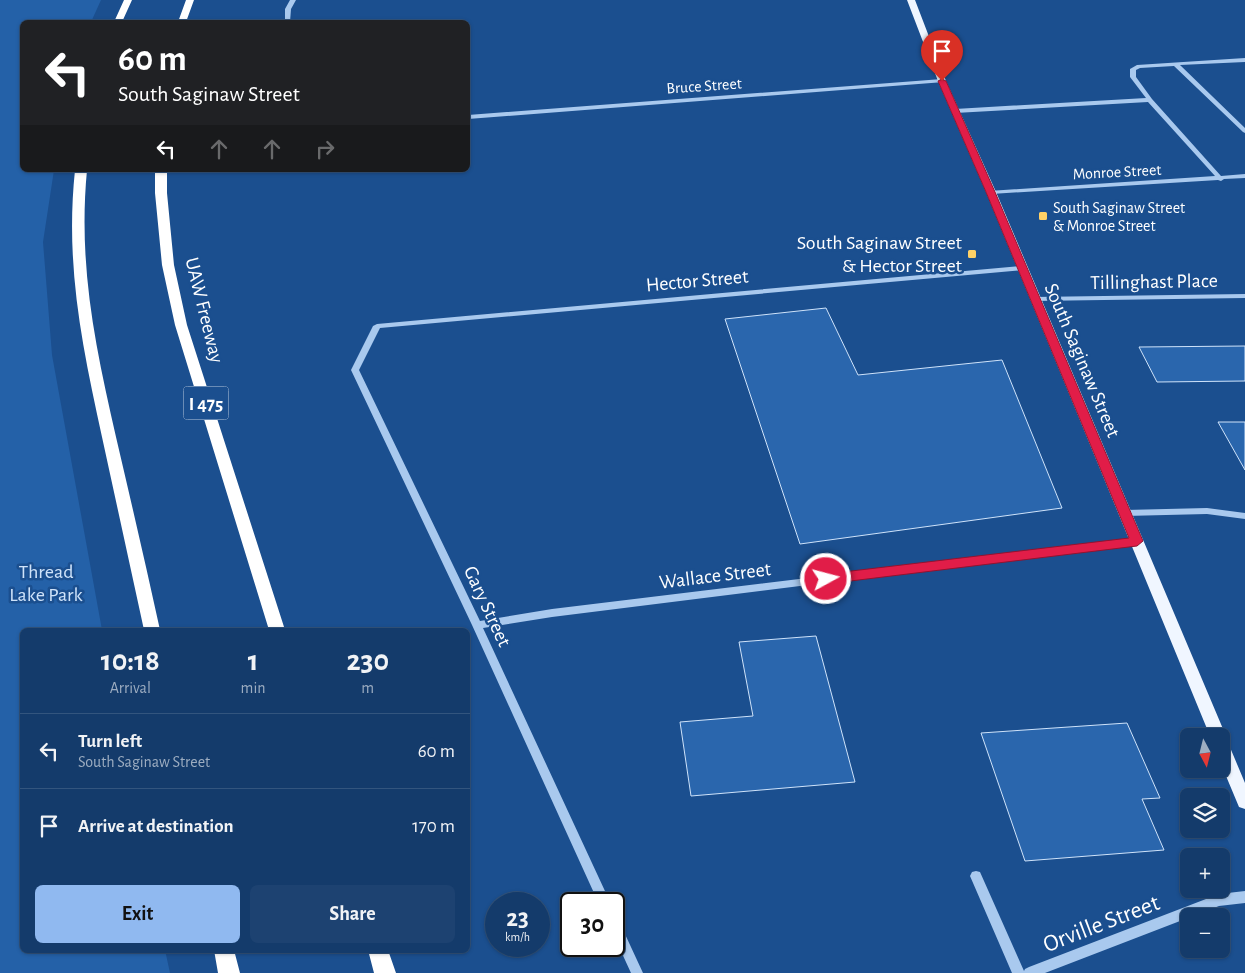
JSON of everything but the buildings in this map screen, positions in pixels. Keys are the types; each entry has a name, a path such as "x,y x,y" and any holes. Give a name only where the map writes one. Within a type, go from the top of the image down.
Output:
{"highway":[{"path":"119,20 128,0"},
{"path":"183,20 190,0"},
{"path":"81,172 78,238 85,322 96,385 152,628"},
{"name":"UAW Freeway","path":"161,172 161,192 168,265 181,325 276,628"},
{"path":"225,953 229,973"},
{"path":"379,953 385,973"}],"main road":[{"name":"South Saginaw Street","path":"912,0 942,81 991,192 1021,268 1215,728"},
{"path":"1230,766 1245,802"}],"street":[{"path":"287,20 288,9 293,0"},
{"path":"1221,178 1150,100 1133,77 1134,69 1139,66 1245,60"},
{"path":"1175,64 1245,131"},
{"name":"Bruce Street","path":"470,117 942,81"},
{"path":"955,111 1150,100"},
{"name":"Monroe Street","path":"991,192 1245,176"},
{"name":"Hector Street","path":"377,326 1021,268"},
{"name":"Tillinghast Place","path":"1034,299 1245,296"},
{"name":"Gary Street","path":"377,326 355,370 477,625 599,892"},
{"path":"1125,513 1207,511 1245,516"},
{"name":"Wallace Street","path":"477,625 552,613 1137,541"},
{"path":"976,876 1018,973"},
{"name":"Orville Street","path":"1029,973 1219,900 1245,897"},
{"path":"625,948 636,973"}],"green space":[{"name":"Thread Lake Park","path":"0,0 101,0 92,20 20,20 20,172 54,172 43,242 52,355 102,628 20,628 20,953 166,953 170,973 0,973"}],"place":[{"name":"South Saginaw Street & Monroe Street","path":"1043,216"},
{"name":"South Saginaw Street & Hector Street","path":"972,254"}],"route":[{"path":"826,579 1137,541 1021,268 991,192 942,81"}]}
